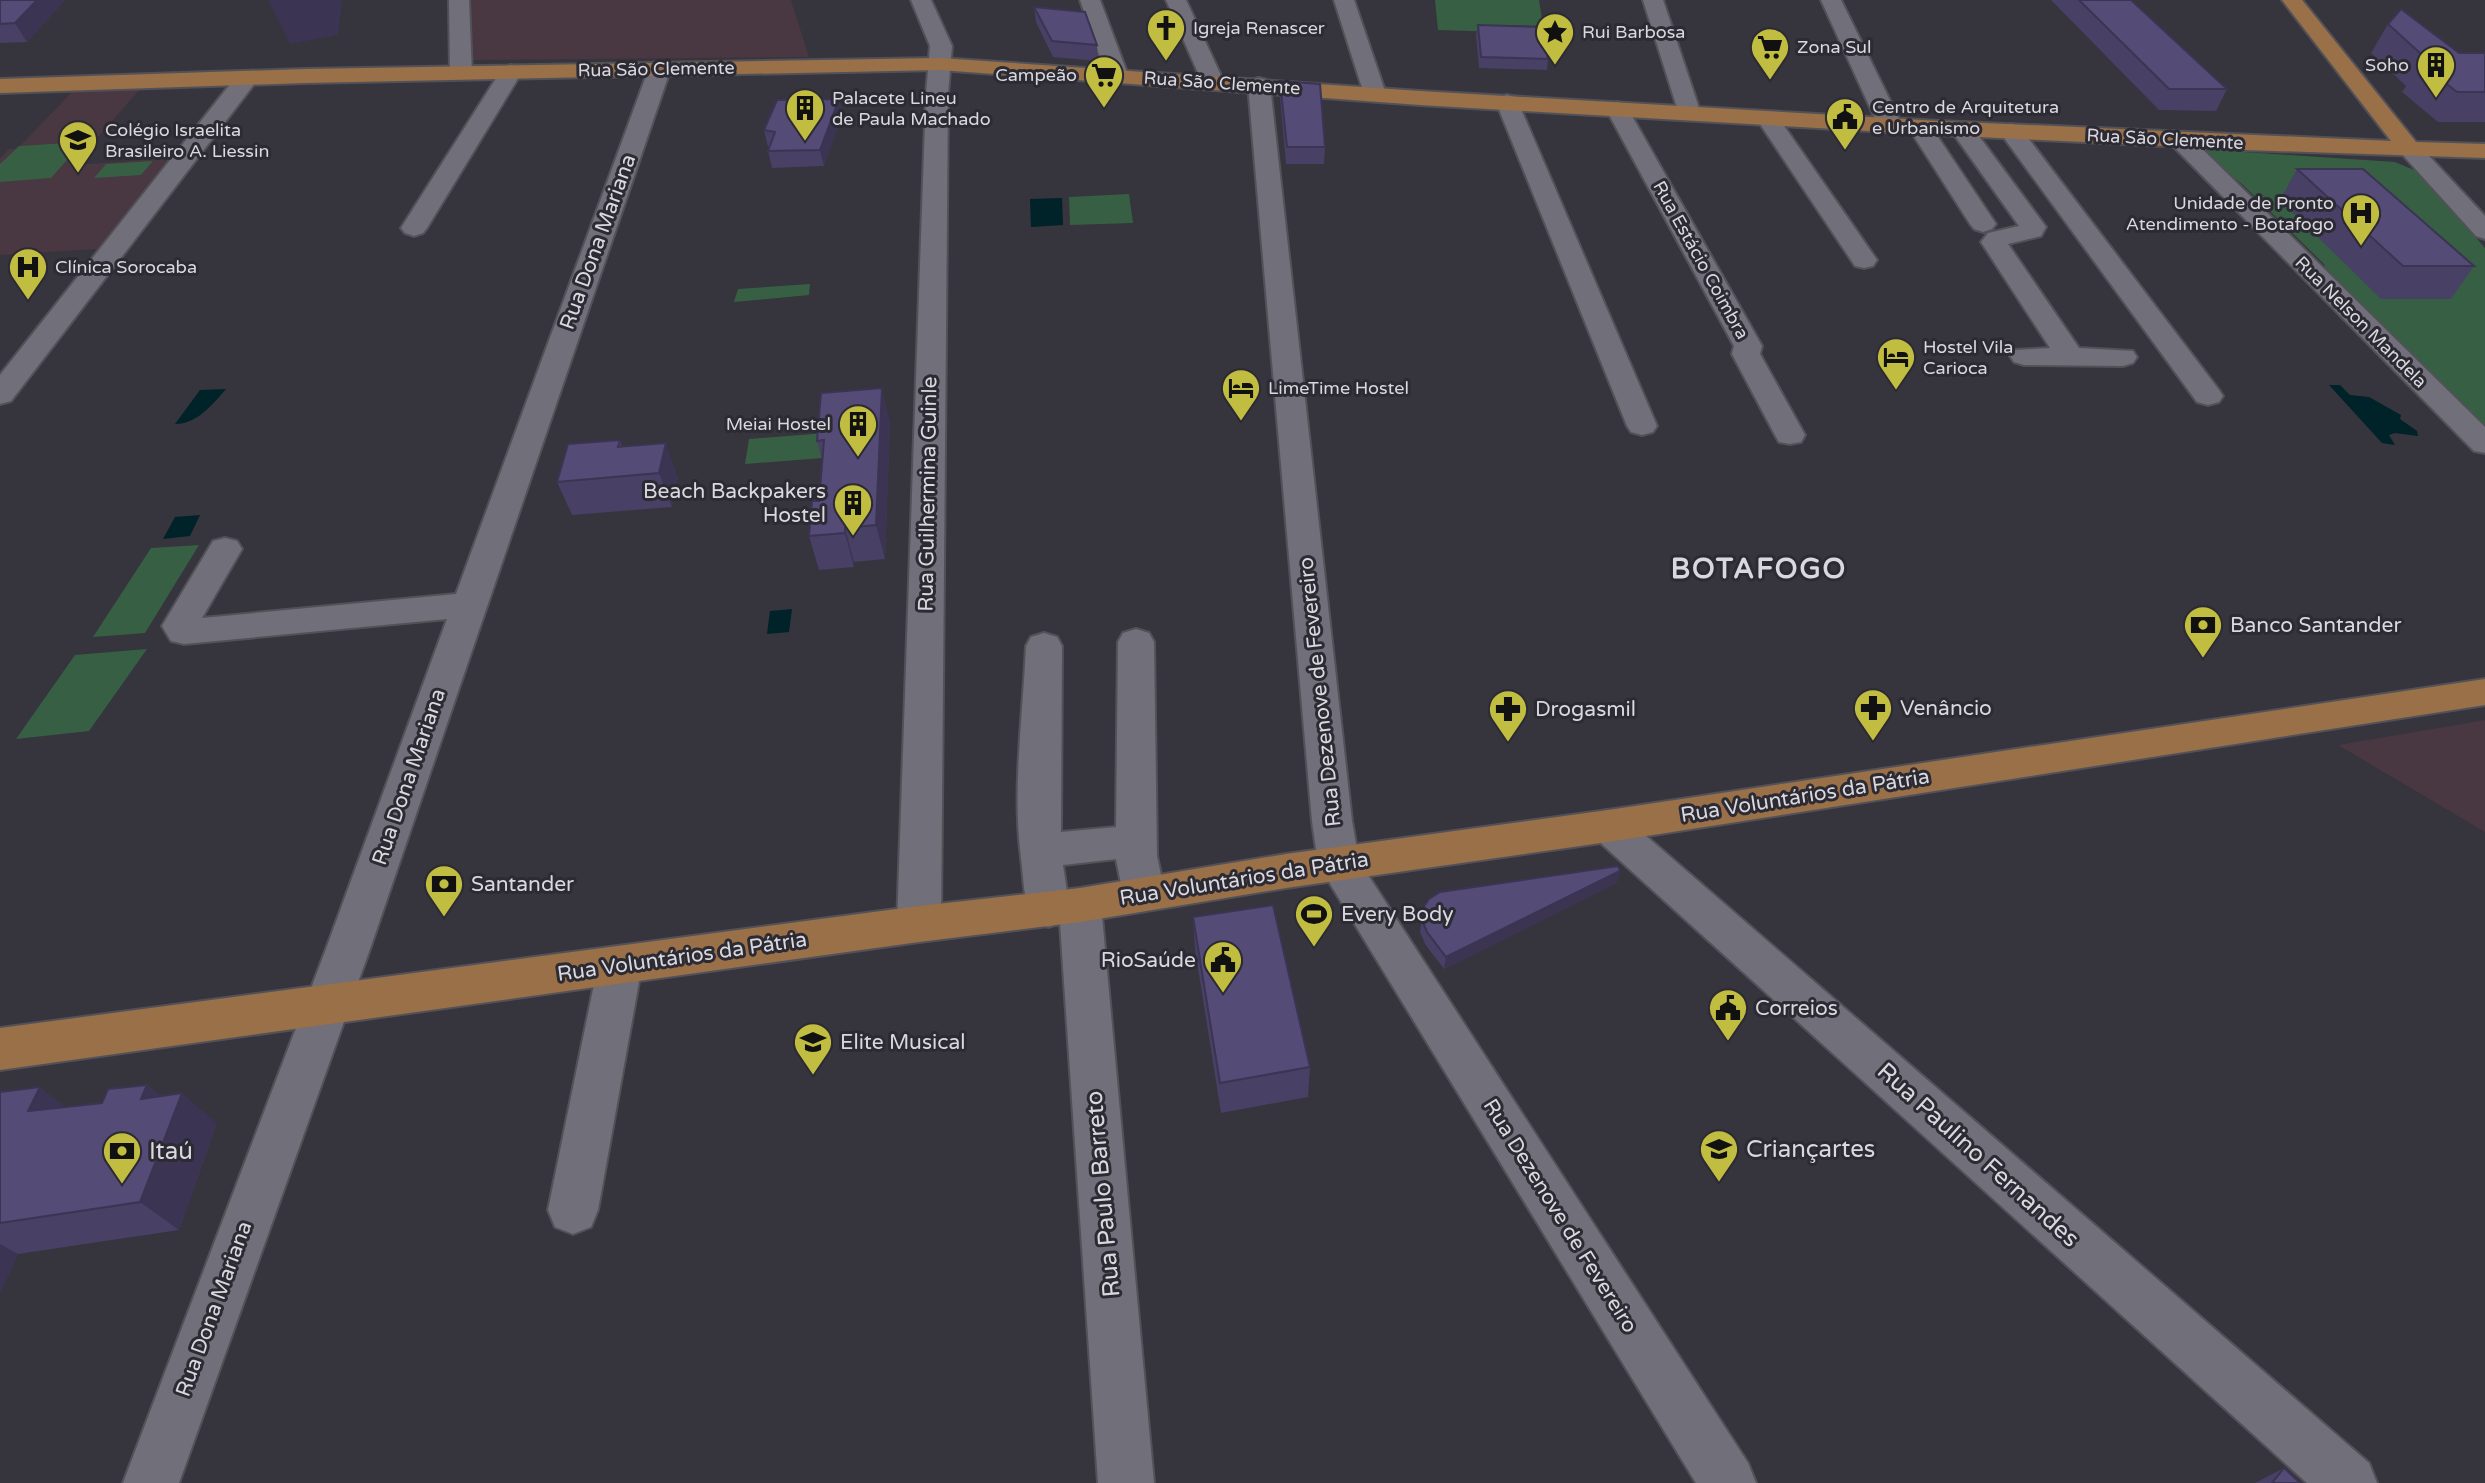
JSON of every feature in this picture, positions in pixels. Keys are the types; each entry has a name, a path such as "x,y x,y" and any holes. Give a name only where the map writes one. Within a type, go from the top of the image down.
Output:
{"main road":[{"path":"2292,0 2409,148"},
{"name":"Rua São Clemente","path":"0,86 660,68 940,64 1507,102 1621,116 1690,114 2179,139 2485,150"},
{"name":"Rua Voluntários da Pátria","path":"0,1049 326,1007 919,924 1064,907 2485,692"}],"street":[{"path":"459,0 461,74"},
{"path":"1090,0 1117,75"},
{"path":"1176,0 1213,82"},
{"path":"1344,0 1375,94"},
{"path":"1653,0 1690,114"},
{"path":"1831,0 1890,125"},
{"name":"Rua Guilhermina Guinle","path":"919,924 937,94 941,46 929,4"},
{"name":"Rua Dona Mariana","path":"150,1483 326,1007 660,68"},
{"path":"414,228 511,72"},
{"path":"0,395 247,78"},
{"name":"Rua Dezenove de Fevereiro","path":"1259,85 1332,821 1339,864 1728,1483"},
{"path":"1507,102 1642,426"},
{"name":"Rua Estácio Coimbra","path":"1621,116 1748,346 1746,354 1790,435"},
{"path":"1767,118 1864,260"},
{"path":"1920,127 1983,224"},
{"path":"1962,129 2033,227 2032,231 2026,234 1997,239 1994,242 2070,356"},
{"path":"2011,131 2208,396"},
{"name":"Rua Nelson Mandela","path":"2179,139 2485,444"},
{"path":"2409,148 2485,231"},
{"path":"2024,356 2123,357"},
{"path":"225,549 180,626 184,632 469,606"},
{"path":"1136,642 1136,856 1144,894"},
{"name":"Rua Paulo Barreto","path":"1044,646 1040,851 1064,907 1126,1483"},
{"name":"Rua Paulino Fernandes","path":"1608,826 2348,1483"},
{"path":"1040,851 1137,841"},
{"path":"573,1210 620,965"}],"shaded area":[{"path":"469,0 791,0 809,57 470,60"},
{"name":"Colégio Israelita Brasileiro A. Liessin","path":"140,89 74,165 169,158 97,249 0,255 0,158 9,149 17,149 72,92"},
{"path":"2485,720 2485,832 2338,745"}],"green space":[{"path":"1435,0 1539,0 1543,26 1508,25 1508,32 1438,30"},
{"path":"83,142 51,178 0,182 0,164 19,146"},
{"path":"2199,149 2395,162 2419,172 2485,248 2485,433 2328,276 2324,264 2243,185"},
{"path":"153,161 141,175 94,178 106,164"},
{"path":"1129,194 1133,223 1070,225 1069,197"},
{"path":"810,284 809,295 734,302 738,289"},
{"path":"826,433 823,458 745,464 749,439"},
{"path":"199,545 145,633 93,637 151,548"},
{"path":"147,649 89,731 16,739 75,655"}],"water":[{"path":"1062,198 1063,225 1031,227 1030,199"},
{"path":"2329,385 2340,385 2350,395 2369,397 2401,415 2400,419 2417,431 2418,436 2395,433 2389,435 2395,445 2382,443"},
{"path":"226,389 197,417 175,424 200,390"},
{"path":"200,515 190,536 163,539 175,517"},
{"path":"792,609 789,632 767,634 770,611"}],"building":[{"path":"0,0 37,0 15,23 0,24"},
{"path":"2079,0 2131,0 2227,89 2169,89"},
{"path":"1034,7 1085,12 1097,45 1052,41"},
{"path":"2401,9 2459,53 2485,53 2485,92 2457,92 2420,63 2431,63 2388,24"},
{"path":"1478,25 1543,27 1548,59 1481,57"},
{"path":"1280,81 1320,84 1325,147 1287,147"},
{"path":"839,99 820,150 768,151 775,132 764,130 777,100"},
{"path":"2297,169 2363,169 2474,266 2403,266"},
{"path":"882,388 876,525 845,528 845,533 809,536 812,501 819,501 824,440 817,441 821,393"},
{"path":"620,440 618,447 666,443 659,473 557,482 568,444"},
{"path":"1618,866 1620,871 1446,957 1427,932 1422,920 1423,908 1429,899 1440,892"},
{"path":"1273,905 1310,1067 1220,1083 1193,917"},
{"path":"147,1085 141,1099 182,1093 140,1202 0,1223 0,1092 40,1087 28,1111 102,1103 108,1089"},
{"path":"2284,1468 2300,1483 2272,1483"}],"place":[{"name":"Igreja Renascer","path":"1166,62"},
{"name":"Rui Barbosa","path":"1555,66"},
{"name":"Zona Sul","path":"1770,81"},
{"name":"Soho","path":"2436,99"},
{"name":"Campeão","path":"1104,109"},
{"name":"Palacete Lineu de Paula Machado","path":"805,142"},
{"name":"Centro de Arquitetura e Urbanismo","path":"1845,151"},
{"name":"Colégio Israelita Brasileiro A. Liessin","path":"78,174"},
{"name":"Unidade de Pronto Atendimento - Botafogo","path":"2361,247"},
{"name":"Clínica Sorocaba","path":"28,301"},
{"name":"Hostel Vila Carioca","path":"1896,391"},
{"name":"LimeTime Hostel","path":"1241,422"},
{"name":"Meiai Hostel","path":"858,458"},
{"name":"Beach Backpakers Hostel","path":"853,537"},
{"name":"Banco Santander","path":"2203,659"},
{"name":"Venâncio","path":"1873,742"},
{"name":"Drogasmil","path":"1508,743"},
{"name":"Santander","path":"444,918"},
{"name":"Every Body","path":"1314,948"},
{"name":"RioSaúde","path":"1223,994"},
{"name":"Correios","path":"1728,1042"},
{"name":"Elite Musical","path":"813,1076"},
{"name":"Criançartes","path":"1719,1183"},
{"name":"Itaú","path":"122,1185"}],"district":[{"name":"BOTAFOGO","path":"1759,569"}]}
